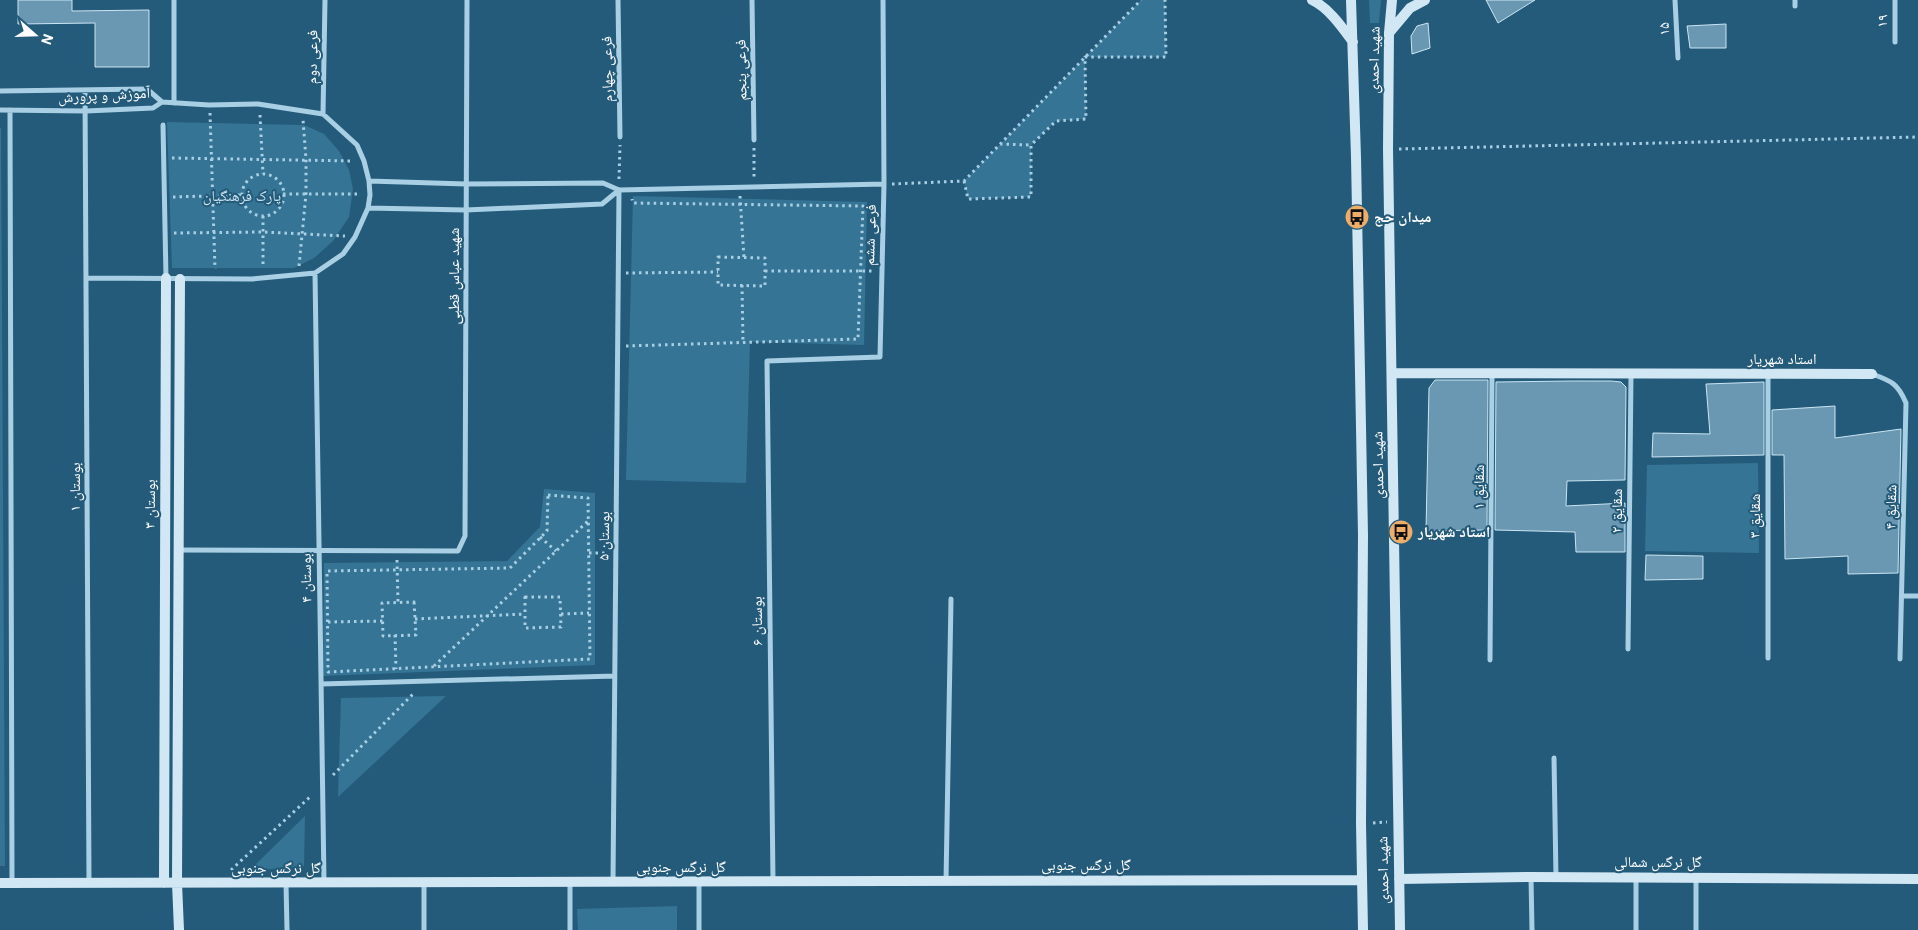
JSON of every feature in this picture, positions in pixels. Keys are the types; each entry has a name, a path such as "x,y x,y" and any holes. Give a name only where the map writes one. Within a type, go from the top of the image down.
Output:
{"street":[{"path":"174,0 174,103"},
{"name":"فرعی دوم","path":"323,114 325,0"},
{"name":"شهید عباس قطبی","path":"396,551 458,551 465,536 467,0"},
{"name":"فرعی چهارم","path":"618,0 620,137"},
{"name":"فرعی پنجم","path":"752,0 754,140"},
{"name":"فرعی ششم","path":"767,361 880,357 884,184 883,0"},
{"path":"1312,0 1318,3 1335,19 1354,42"},
{"name":"شهید احمدی","path":"1351,0 1354,42 1363,535 1361,823 1363,930"},
{"name":"شهید احمدی","path":"1392,0 1389,33 1388,149 1400,930"},
{"path":"1389,33 1410,8 1425,0"},
{"name":"۱۵","path":"1676,0 1678,58"},
{"name":"۱۹","path":"1895,0 1895,42"},
{"name":"آموزش و پرورش","path":"0,91 147,89 162,102 153,108 86,111 0,110"},
{"name":"بوستان ۱","path":"85,90 88,883"},
{"path":"86,278 264,279 316,273 343,254 355,237 368,208 370,195 369,181 364,161 357,145 323,114 258,104 209,105 162,102"},
{"path":"10,110 12,883"},
{"name":"بوستان ۳","path":"164,126 166,278 164,883"},
{"path":"369,181 466,184 603,183 619,190 884,184"},
{"path":"368,208 466,210 602,204 619,190"},
{"name":"بوستان ۵","path":"613,882 619,190"},
{"name":"بوستان ۴","path":"316,273 318,550 324,882"},
{"name":"بوستان ۳","path":"179,930 180,279"},
{"name":"بوستان ۶","path":"767,361 773,881"},
{"name":"استاد شهریار","path":"1392,374 1872,374"},
{"name":"شقایق ۱","path":"1490,660 1492,374"},
{"name":"شقایق ۲","path":"1628,649 1631,374"},
{"name":"شقایق ۳","path":"1768,374 1768,658"},
{"name":"شقایق ۴","path":"1872,374 1890,380 1900,389 1906,403 1900,659"},
{"path":"179,550 396,551"},
{"path":"1902,596 1918,596"},
{"path":"946,881 952,599"},
{"path":"320,684 615,676"},
{"path":"1554,758 1556,877"},
{"path":"1532,876 1532,930"},
{"name":"گل نرگس شمالی","path":"1399,880 1532,876 1918,879"},
{"path":"1636,877 1636,930"},
{"path":"1696,878 1696,930"},
{"name":"گل نرگس جنوبی","path":"0,883 1362,880"},
{"path":"424,882 424,930"},
{"path":"570,882 570,930"},
{"path":"699,882 699,930"},
{"path":"286,883 287,930"}],"path":[{"path":"884,184 964,181 1140,0"},
{"path":"1084,57 1166,57 1165,0"},
{"path":"1000,144 1030,145 1056,121 1086,119 1084,57"},
{"path":"212,123 215,268"},
{"path":"262,124 263,174"},
{"path":"299,265 306,194 304,125"},
{"path":"619,190 620,137"},
{"path":"1388,149 1918,137"},
{"path":"754,140 754,187"},
{"path":"964,181 968,199 1031,197 1030,145"},
{"path":"168,158 306,159 344,162"},
{"path":"263,174 276,179 281,184 283,194 281,205 276,211 263,216 256,215 246,207 242,195 246,182 257,175 263,174"},
{"path":"738,187 744,258"},
{"path":"283,194 353,194"},
{"path":"170,197 242,195"},
{"path":"629,345 858,339 863,206 633,203"},
{"path":"263,216 263,268"},
{"path":"170,233 263,232 338,235"},
{"path":"718,257 765,258 765,271 765,286 718,285 718,257"},
{"path":"765,271 866,271"},
{"path":"631,272 718,272"},
{"path":"742,285 743,342"},
{"path":"548,495 588,498 588,520 590,659 328,672 327,571 510,568 547,531 548,495"},
{"path":"433,667 588,520"},
{"path":"540,538 556,551"},
{"path":"396,551 398,602"},
{"path":"589,553 616,552"},
{"path":"525,597 560,597 561,627 525,628 525,614 525,597"},
{"path":"414,602 415,619 416,635 383,636 382,603 414,602"},
{"path":"560,614 589,613"},
{"path":"415,619 525,614"},
{"path":"328,622 383,621"},
{"path":"395,636 396,668"},
{"path":"1361,823 1397,822"}],"green space":[{"path":"1141,0 1165,0 1166,57 1085,57"},
{"path":"1369,0 1381,0 1379,23 1370,23"},
{"path":"1085,57 1086,119 1056,121 1031,145 1031,197 968,199 964,181"},
{"name":"پارک فرهنگیان","path":"167,122 304,125 324,134 339,151 349,170 353,189 349,217 333,241 314,258 294,268 172,268"},
{"path":"1,128 5,866 0,866"},
{"path":"633,196 867,202 864,345 750,342 746,483 626,480"},
{"path":"1758,463 1759,553 1645,551 1647,465"},
{"path":"544,489 595,493 595,665 323,676 324,563 507,561 540,527"},
{"path":"446,696 338,797 341,698"},
{"path":"305,816 304,866 249,871"},
{"path":"677,906 677,930 578,930 577,909"}],"building":[{"path":"18,0 72,0 72,11 149,10 149,67 95,67 95,23 18,24"},
{"path":"1486,0 1535,0 1498,23"},
{"path":"1428,23 1430,48 1412,54 1411,36 1417,26"},
{"path":"1726,24 1726,48 1690,48 1687,26"},
{"path":"1435,380 1488,380 1487,530 1426,531 1429,388"},
{"path":"1496,382 1621,382 1626,387 1625,480 1567,481 1566,506 1625,503 1625,552 1576,552 1575,532 1495,530"},
{"path":"1764,382 1764,455 1652,457 1653,433 1710,434 1706,384"},
{"path":"1835,406 1835,438 1901,429 1898,573 1848,574 1848,556 1785,559 1784,455 1772,455 1772,410"},
{"path":"1646,555 1703,556 1703,579 1645,580"}],"place":[{"name":"میدان حج","path":"1357,217"},
{"name":"استاد شهریار","path":"1401,532"}]}
